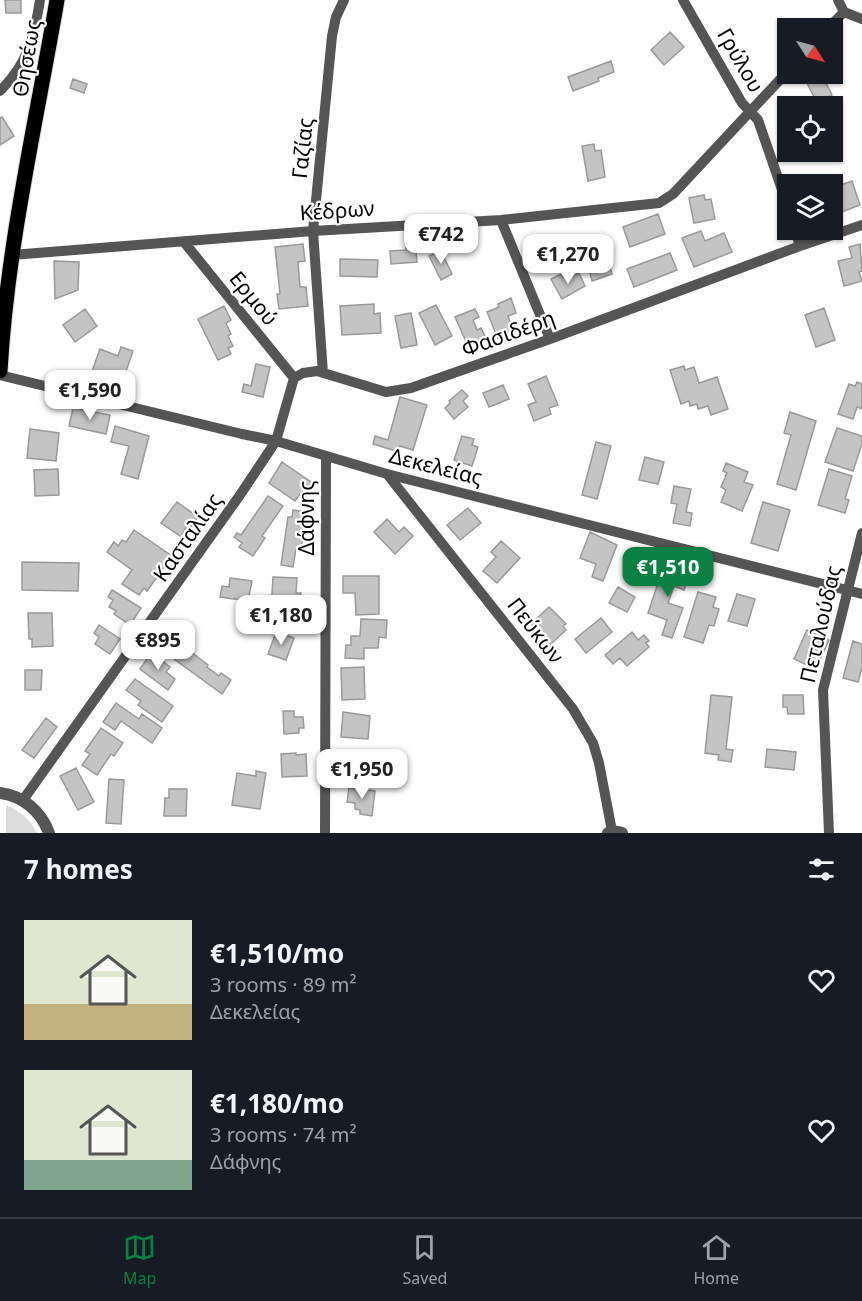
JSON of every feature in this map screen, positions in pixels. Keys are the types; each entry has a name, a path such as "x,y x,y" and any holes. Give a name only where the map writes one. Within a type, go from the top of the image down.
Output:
{"main road":[{"name":"Θησέως","path":"0,373 12,255 57,0"}],"street":[{"path":"0,91 24,61 33,41 40,0"},
{"name":"Γαζίας","path":"323,373 313,231 332,36 336,17 344,0"},
{"name":"Γρύλου","path":"683,0 744,105 757,117 777,174"},
{"path":"838,0 844,12 862,19"},
{"path":"838,18 844,12"},
{"name":"Κέδρων","path":"12,255 313,231 501,220 649,205 663,201 673,194 777,82"},
{"path":"501,220 550,339"},
{"name":"Φασιδέρη","path":"294,378 309,371 386,392 403,389 550,339 862,225"},
{"path":"798,240 800,246"},
{"name":"Ερμού","path":"184,242 294,378"},
{"name":"Δεκελείας","path":"0,373 242,435 276,441 387,474 862,594"},
{"path":"276,441 294,378"},
{"name":"Κασταλίας","path":"23,800 276,441"},
{"name":"Δάφνης","path":"325,833 326,456"},
{"name":"Πεύκων","path":"387,474 573,709 593,743 614,832"},
{"name":"Πεταλούδας","path":"829,833 824,690 862,533"},
{"path":"0,793 23,800 39,813 49,833"}],"shaded area":[{"path":"6,805 24,816 37,833 6,833"}],"building":[{"path":"5,0 21,0 21,13 6,13"},
{"path":"670,32 684,47 664,65 651,50"},
{"path":"611,61 614,72 598,78 599,81 573,91 568,77"},
{"path":"73,79 87,84 84,93 70,88"},
{"path":"808,84 826,84 832,95 830,96 814,96"},
{"path":"2,117 14,136 0,145 0,118"},
{"path":"594,144 595,151 601,150 605,177 588,181 582,146"},
{"path":"852,181 860,205 843,211 843,184"},
{"path":"704,195 705,200 711,199 715,219 694,223 689,198"},
{"path":"658,214 665,234 630,247 623,227"},
{"path":"701,231 705,241 724,233 732,252 694,267 682,238"},
{"path":"415,241 417,262 391,264 390,251 406,250 406,242"},
{"path":"303,244 305,261 298,262 300,287 306,287 308,306 279,309 277,294 280,294 275,247"},
{"path":"860,244 862,271 859,272 862,281 844,286 838,261 852,258 849,247"},
{"path":"441,251 452,274 441,280 429,256"},
{"path":"670,253 677,270 634,287 627,269"},
{"path":"607,256 612,274 592,281 587,262"},
{"path":"340,259 378,260 377,277 340,276"},
{"path":"54,261 79,262 78,290 55,299"},
{"path":"579,273 585,286 562,299 551,279 561,274 563,278"},
{"path":"511,298 516,313 508,316 514,332 498,339 487,312"},
{"path":"374,304 374,314 380,313 381,333 342,335 340,306"},
{"path":"436,305 452,336 435,345 419,313"},
{"path":"224,306 231,320 226,323 231,334 228,336 233,346 228,348 231,354 218,360 198,319"},
{"path":"824,308 835,340 816,347 805,315"},
{"path":"85,309 97,326 75,342 63,325"},
{"path":"475,309 479,317 473,320 477,330 481,328 486,338 468,346 455,317"},
{"path":"411,313 417,345 401,348 395,316"},
{"path":"121,347 133,351 123,380 106,374 104,379 91,374 100,349 118,356"},
{"path":"256,364 270,367 263,397 242,392 244,384 251,386"},
{"path":"684,366 685,370 694,367 699,383 717,377 728,409 711,415 708,406 698,409 697,404 690,406 689,401 681,404 670,370"},
{"path":"546,376 558,405 549,408 551,414 534,421 528,405 536,402 528,384"},
{"path":"857,382 862,384 862,409 857,407 853,419 838,414 849,384 855,386"},
{"path":"503,385 509,399 489,407 483,393"},
{"path":"462,390 468,396 463,401 468,407 454,419 445,408 450,403 449,401"},
{"path":"400,397 427,405 413,450 400,446 399,452 373,444 375,436 388,440"},
{"path":"73,408 110,415 106,434 69,426"},
{"path":"790,412 816,421 796,490 777,484 791,435 784,433"},
{"path":"115,426 149,436 138,479 121,474 129,446 111,442"},
{"path":"837,428 862,436 862,444 853,471 825,462"},
{"path":"30,429 59,433 56,461 27,458"},
{"path":"462,436 474,439 472,445 478,447 472,466 454,460"},
{"path":"596,442 611,446 597,499 582,495"},
{"path":"645,457 664,462 658,484 639,480"},
{"path":"282,462 314,484 305,497 300,494 295,501 269,483"},
{"path":"726,463 748,472 744,482 753,485 742,511 721,502 726,490 721,487 727,473 723,471"},
{"path":"58,469 59,495 35,496 34,470"},
{"path":"829,469 852,476 845,499 849,500 845,513 818,505"},
{"path":"674,486 691,489 686,512 692,513 690,526 673,523 677,504 671,503"},
{"path":"268,496 283,506 262,536 265,538 253,556 239,547 242,543 234,537 237,533 241,535"},
{"path":"177,502 198,517 189,530 186,528 183,538 161,523"},
{"path":"763,502 790,510 778,551 751,543"},
{"path":"468,508 481,523 460,540 447,525"},
{"path":"293,510 306,512 301,550 296,549 293,567 281,565 288,517 292,517"},
{"path":"387,519 399,532 404,527 413,536 395,554 374,532"},
{"path":"134,530 172,556 147,591 144,588 139,595 122,584 132,570 107,552 114,542 118,546 122,540 126,542"},
{"path":"590,532 617,545 603,581 592,577 596,564 580,558"},
{"path":"501,541 520,558 497,583 483,571 496,557 491,552"},
{"path":"641,554 654,558 645,584 632,579"},
{"path":"22,562 79,563 78,591 22,590"},
{"path":"664,565 690,573 684,590 674,586 668,603 683,608 672,638 662,635 667,620 648,613"},
{"path":"343,576 379,576 379,614 356,615 355,593 343,593"},
{"path":"273,577 297,578 296,593 301,593 300,611 271,610"},
{"path":"230,578 252,581 248,601 220,597 222,586 229,587"},
{"path":"618,587 635,597 627,612 609,603"},
{"path":"112,590 141,608 130,625 114,614 116,611 109,607 113,600 108,597"},
{"path":"698,592 716,597 713,607 719,609 714,626 709,625 703,643 684,637"},
{"path":"737,594 755,599 747,626 728,621"},
{"path":"549,607 566,624 563,626 566,630 550,645 531,624"},
{"path":"28,613 52,613 53,646 32,647 32,639 29,639"},
{"path":"601,618 612,632 586,653 575,639"},
{"path":"361,619 387,620 386,638 379,637 378,648 364,648 364,659 345,658 346,645 351,645 351,636 360,636"},
{"path":"99,625 120,639 110,654 95,644 99,637 94,633"},
{"path":"807,630 829,640 816,669 794,659"},
{"path":"276,632 294,638 286,660 268,654"},
{"path":"632,632 638,640 644,635 649,641 646,643 649,647 627,666 620,658 613,664 605,655"},
{"path":"853,641 862,644 862,668 858,682 843,678"},
{"path":"179,643 219,676 221,673 231,680 222,694 170,656"},
{"path":"151,653 170,667 166,672 175,679 168,690 140,669"},
{"path":"364,667 365,699 342,700 341,668"},
{"path":"25,670 42,670 41,690 25,690"},
{"path":"135,679 173,706 162,722 138,705 141,701 126,690"},
{"path":"711,695 732,697 726,749 733,750 731,762 718,760 719,755 705,753"},
{"path":"783,695 803,695 804,714 788,714 787,707 783,707"},
{"path":"116,703 139,719 142,714 162,728 152,743 121,721 115,730 103,722"},
{"path":"283,711 294,711 294,717 303,717 304,728 299,728 299,733 284,734"},
{"path":"343,712 370,716 368,739 341,737"},
{"path":"46,718 57,727 34,758 22,750"},
{"path":"101,728 123,743 114,756 111,754 97,775 82,765 90,754 85,751"},
{"path":"767,749 796,752 794,770 765,767"},
{"path":"296,753 296,755 306,754 307,776 282,777 281,754"},
{"path":"76,768 94,802 78,810 60,776"},
{"path":"256,771 266,773 260,809 232,805 237,773 256,776"},
{"path":"109,779 124,780 121,824 106,823"},
{"path":"349,788 375,791 372,816 360,814 360,810 355,809 355,803 347,802"},
{"path":"169,789 187,789 186,816 164,816 165,798 169,798"}]}
